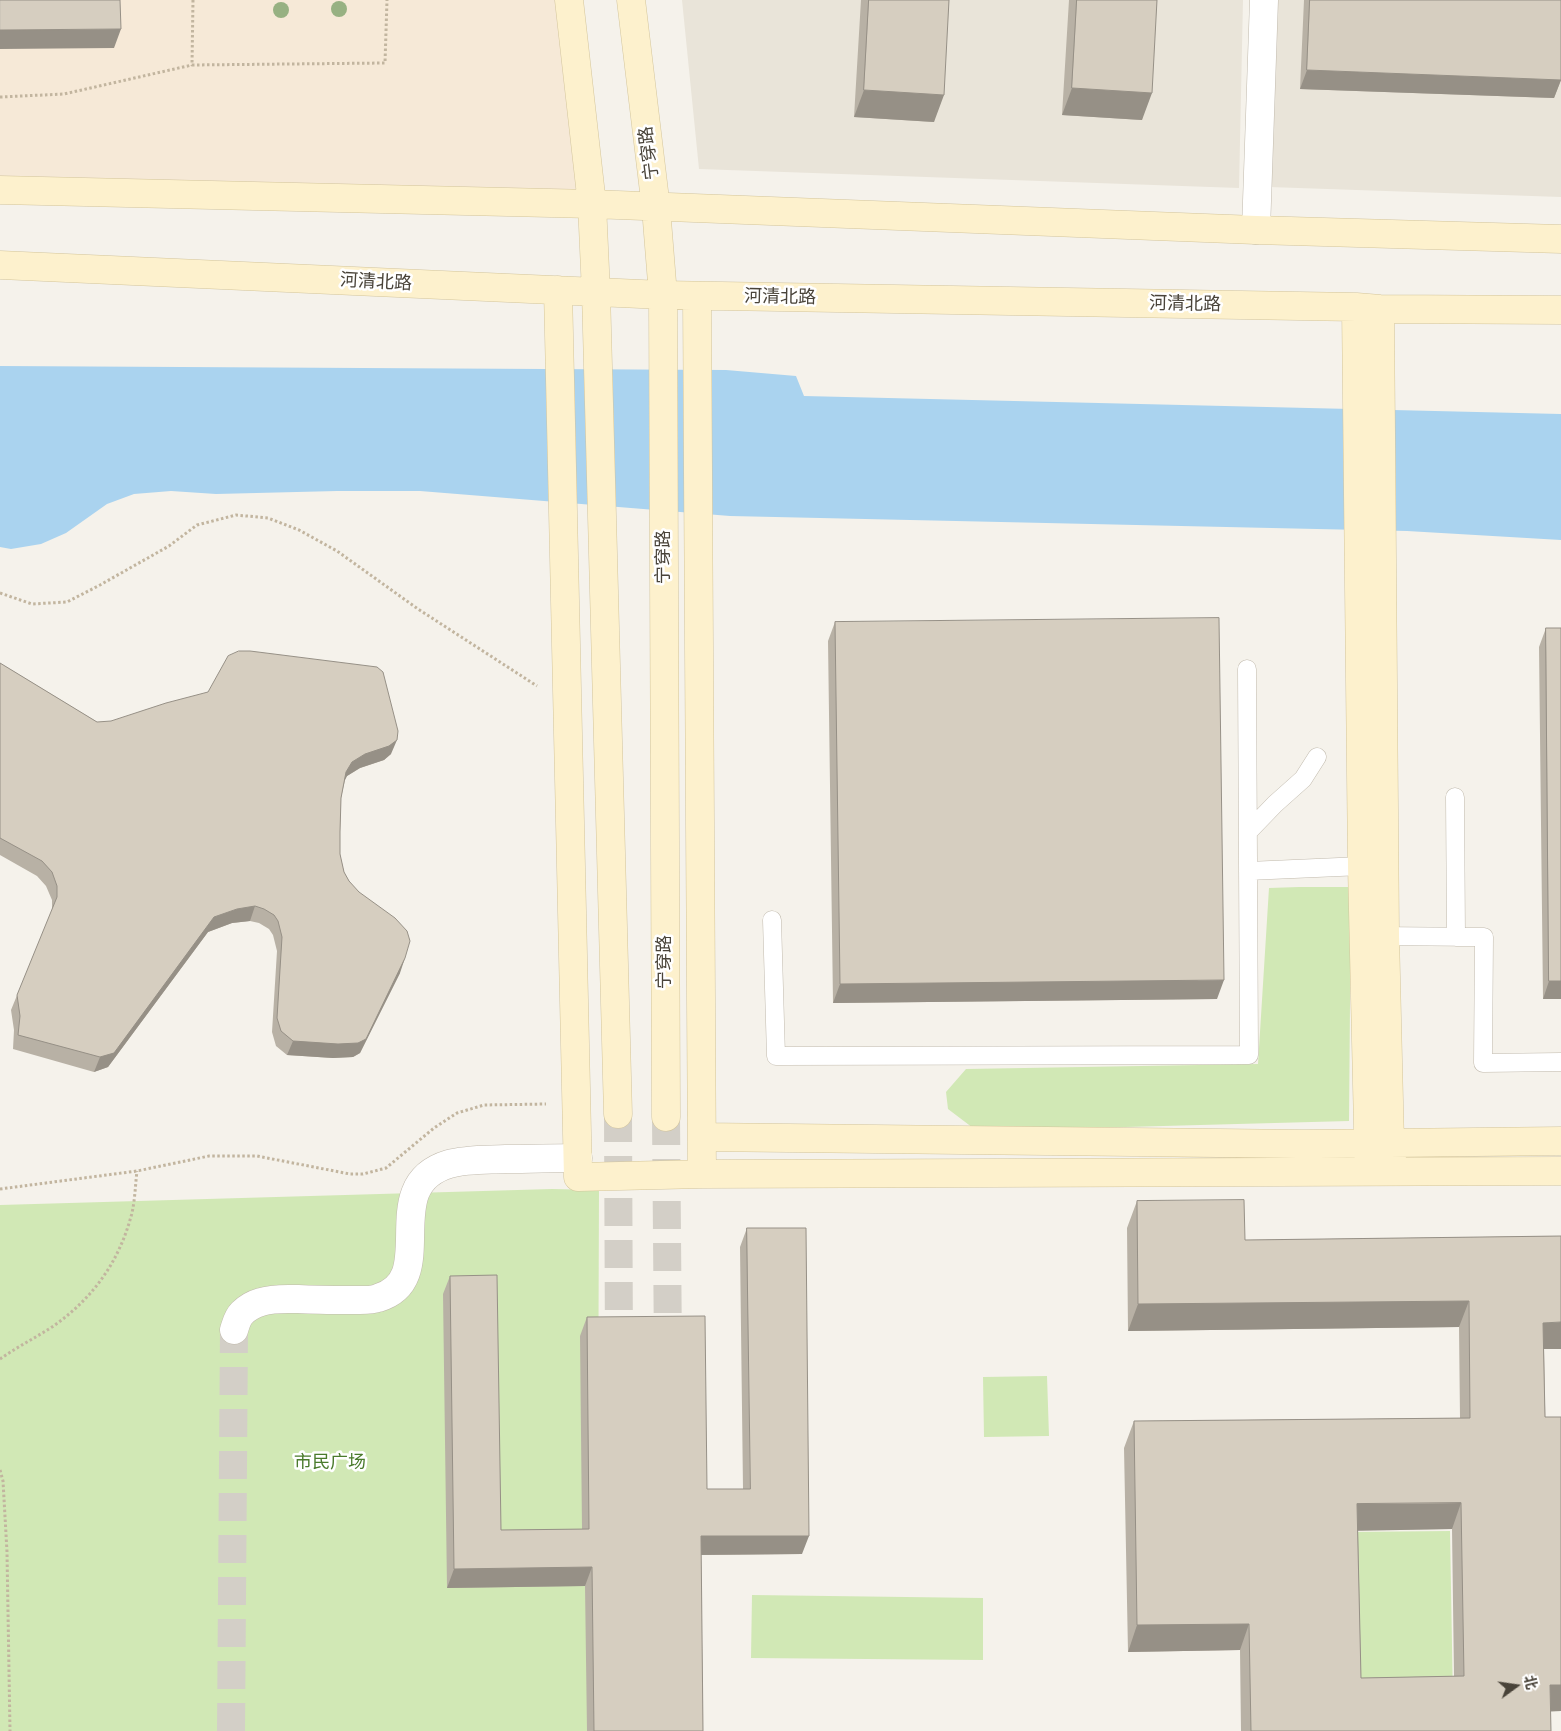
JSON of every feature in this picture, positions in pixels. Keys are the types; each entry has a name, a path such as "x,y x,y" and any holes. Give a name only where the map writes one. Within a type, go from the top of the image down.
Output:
{"main road":[{"path":"569,0 592,204 596,292 618,1114"},
{"name":"宁穿路","path":"631,0 656,208 663,295 666,1117"},
{"path":"0,190 592,204 1256,230 1561,239"},
{"name":"河清北路","path":"0,265 696,296 1561,310"},
{"path":"558,290 578,1177 702,1174 1561,1171"},
{"path":"696,296 702,1174"},
{"path":"1368,308 1362,866 1374,937"},
{"path":"1368,308 1374,937 1381,1171"},
{"path":"702,1137 1284,1144 1561,1141"}],"street":[{"path":"1256,230 1264,0"},
{"path":"234,1330 242,1313 250,1306 261,1301 276,1299 359,1300 378,1298 392,1290 406,1276 409,1264 412,1199 420,1184 433,1172 449,1164 479,1160 578,1158"}],"lane":[{"path":"772,920 776,1056 1249,1055 1247,668"},
{"path":"1248,832 1303,779 1317,757"},
{"path":"1454,797 1456,937"},
{"path":"1248,870 1362,866"},
{"path":"1374,937 1484,937 1483,1063 1561,1062"}],"path":[{"path":"192,65 193,0"},
{"path":"0,97 64,94 192,65 385,63 387,0"},
{"path":"0,593 32,604 67,602 169,546 197,525 236,514 268,518 299,530 337,551 418,608 567,705"},
{"path":"0,1189 137,1171 209,1156 233,1155 256,1156 350,1174 363,1174 386,1168 434,1128 457,1113 484,1105 576,1103"},
{"path":"0,1359 53,1326 86,1300 106,1275 120,1249 131,1219 137,1171"},
{"path":"0,1470 3,1481 8,1552 10,1731"}],"shaded area":[{"path":"0,0 569,0 592,204 0,190"},
{"path":"682,0 1243,0 1239,188 699,169"},
{"path":"1277,0 1561,0 1561,197 1269,187"}],"green space":[{"path":"1351,887 1349,1121 977,1131 948,1109 946,1092 966,1069 1258,1064 1269,888"},
{"name":"市民广场","path":"552,1189 599,1190 597,1731 0,1731 0,1205"},
{"path":"1047,1376 1049,1436 984,1437 983,1377"},
{"path":"1450,1531 1453,1702 1353,1703 1350,1532"},
{"path":"752,1595 983,1598 983,1660 751,1658"}],"water":[{"path":"0,366 726,370 796,376 804,396 1561,414 1561,540 1407,531 730,516 420,491 216,494 171,491 134,494 107,504 66,533 41,544 11,549 0,547"}],"building":[{"path":"0,0 120,0 121,29 0,30"},
{"path":"869,0 949,0 944,95 864,90"},
{"path":"1077,0 1157,0 1152,93 1072,88"},
{"path":"1310,0 1561,0 1561,80 1307,70"},
{"path":"1219,618 1224,980 840,984 835,622"},
{"path":"1546,628 1561,628 1561,981 1549,981"},
{"path":"239,651 377,667 383,672 398,731 397,740 389,746 365,754 352,762 346,772 341,798 340,854 344,872 349,881 359,892 395,918 407,931 410,941 405,958 366,1039 358,1043 338,1044 293,1041 281,1031 277,1018 282,937 278,921 274,915 255,906 237,909 214,917 114,1053 100,1057 18,1035 20,1016 17,995 57,897 57,886 52,872 42,861 0,838 0,663 97,722 111,721 208,692 228,656"},
{"path":"1244,1200 1245,1240 1561,1236 1561,1322 1543,1323 1545,1417 1561,1417 1561,1685 1550,1685 1551,1731 1251,1731 1249,1624 1137,1625 1134,1421 1470,1418 1469,1301 1138,1304 1137,1201","holes":["1461,1503 1464,1676 1361,1678 1357,1504"]},
{"path":"747,1228 806,1228 809,1536 701,1536 703,1731 594,1731 592,1567 454,1569 450,1276 497,1275 501,1530 589,1529 587,1317 705,1316 707,1489 750,1489"}],"tunnel":[{"path":"618,1114 619,1355"},
{"path":"666,1117 668,1355"},
{"path":"231,1731 234,1330"}]}
